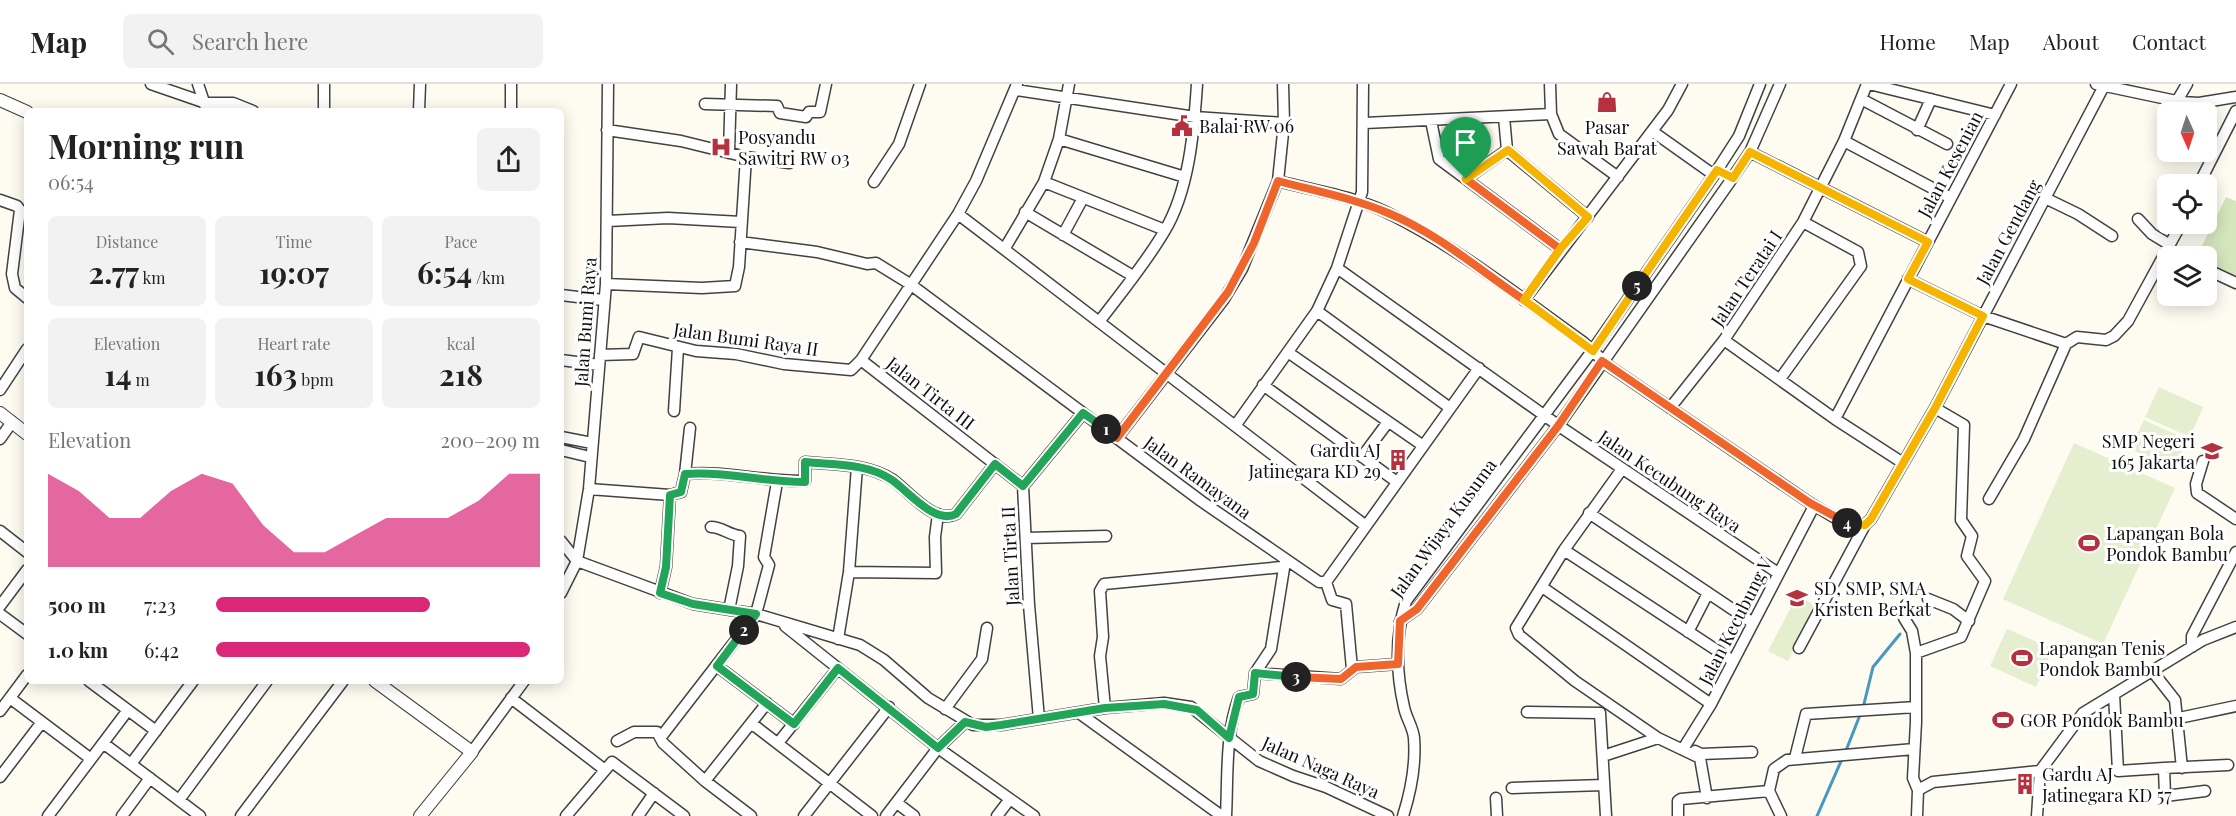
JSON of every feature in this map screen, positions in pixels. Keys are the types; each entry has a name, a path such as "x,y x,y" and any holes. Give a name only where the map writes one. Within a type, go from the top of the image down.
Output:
{"street":[{"path":"151,84 206,107 233,103 246,108"},
{"path":"198,84 206,107"},
{"path":"324,84 324,108"},
{"path":"419,108 420,84"},
{"path":"511,84 511,108"},
{"name":"Jalan Bumi Raya","path":"564,587 577,561 589,489 606,284 608,84"},
{"path":"729,153 731,84"},
{"path":"705,104 777,106 780,113 806,117 811,111 820,111 826,84"},
{"path":"874,182 900,144 920,84"},
{"path":"1005,248 1044,182 1059,140 1069,84"},
{"path":"1099,322 1165,230 1185,177 1195,117 1197,84"},
{"path":"1117,438 1228,292 1254,243 1278,181 1284,123 1283,84"},
{"path":"1235,426 1317,311 1337,268 1360,202 1365,123 1364,84"},
{"path":"1550,84 1551,114 1559,134 1618,177"},
{"path":"1524,300 1560,249 1588,217 1652,131 1682,84"},
{"name":"Jalan Wijaya Kusuma","path":"1400,621 1406,601 1593,351 1716,172 1739,136 1760,84"},
{"name":"Jalan Wijaya Kusuma","path":"1400,621 1417,609 1558,426 1750,152 1780,84"},
{"path":"1803,222 1844,141 1868,84 1995,116"},
{"name":"Jalan Kesenian","path":"1835,419 2011,84"},
{"path":"2101,85 2179,102 2187,84"},
{"name":"Jalan Gendang","path":"1799,648 1865,525 1935,408 2045,198 2101,85"},
{"path":"1017,87 1066,99 1195,117 1284,123"},
{"name":"Jalan Tirta III","path":"1017,87 976,181 958,214 861,360 1023,486"},
{"path":"2205,102 2236,97"},
{"path":"1917,130 1930,99"},
{"path":"0,100 24,111"},
{"path":"1863,100 1947,144"},
{"path":"2204,174 2236,111"},
{"path":"1365,123 1551,114"},
{"path":"1504,117 1508,150 1588,217"},
{"path":"1431,121 1439,159 1560,249"},
{"path":"607,130 681,141 746,158 789,163"},
{"path":"1652,131 1716,172 1733,178"},
{"path":"1059,140 1185,177"},
{"path":"1844,141 1951,198"},
{"path":"1466,179 1508,150"},
{"path":"1750,152 1928,242"},
{"path":"606,284 730,288 737,283 746,158"},
{"path":"1278,181 1360,202 1391,214 1430,236 1524,300 1593,351 1602,361 1814,506 1846,523 1856,526 1865,525"},
{"path":"1044,182 1165,230"},
{"path":"1063,235 1083,198"},
{"path":"2045,198 2078,214 2112,236"},
{"path":"0,200 24,211 12,274 15,288 24,296"},
{"path":"1025,212 1133,276"},
{"path":"958,214 1366,526"},
{"path":"608,221 668,218 741,222"},
{"path":"2138,219 2166,246"},
{"name":"Jalan Teratai I","path":"1670,408 1724,340 1803,222 1858,252 1862,266 1780,379"},
{"name":"Jalan Ramayana","path":"740,243 817,252 867,264 876,263 910,284 1284,564 1319,582 1326,582"},
{"name":"Jalan Kecubung Raya","path":"1337,268 1558,426 1778,573"},
{"path":"1908,279 1983,316 2060,342 2081,336 2102,340 2114,336 2128,321 2157,268"},
{"path":"2217,274 2236,283"},
{"path":"564,295 603,300"},
{"path":"1317,311 1450,408"},
{"name":"Jalan Bumi Raya II","path":"599,360 633,354 639,337 678,348 736,354 784,364 851,370 861,360"},
{"path":"1724,340 1835,419 1903,463"},
{"path":"1989,499 2024,439 2060,342"},
{"path":"674,411 678,348"},
{"path":"0,390 24,353"},
{"path":"1289,353 1422,446"},
{"path":"564,360 599,360"},
{"path":"1255,673 1341,679 1347,676 1352,669 1346,603 1332,600 1326,582 1479,368"},
{"path":"1263,385 1397,482"},
{"path":"1916,653 1958,639 1969,621 1985,581 1984,576 1967,556 1971,534 1962,524 1964,425 1935,408"},
{"path":"0,413 24,432"},
{"name":"Jalan Tirta II","path":"1039,719 1029,605 1023,486 1083,413"},
{"path":"0,438 12,422"},
{"path":"1362,457 1388,422"},
{"path":"589,489 670,495 681,492 690,428"},
{"path":"564,438 592,443"},
{"path":"564,451 590,457"},
{"path":"2204,461 2196,484 2198,495 2236,519"},
{"path":"685,474 714,473 777,482 805,482 805,462 858,467 893,480 938,514 950,517 956,514 995,464"},
{"path":"838,639 849,572 858,467"},
{"path":"1622,469 1589,513 1516,625 1519,635 1575,681 1658,738 1701,754 1752,752"},
{"path":"661,737 756,614 769,565 764,557 777,482"},
{"path":"660,593 666,567 670,495"},
{"name":"Jalan Kecubung V","path":"1685,748 1711,704 1814,506"},
{"path":"1589,513 1753,623"},
{"path":"849,572 936,573 935,537 938,514"},
{"path":"711,526 721,527 733,536 740,536 738,566 729,610"},
{"path":"0,531 24,550"},
{"path":"1026,538 1106,536"},
{"path":"564,545 577,561"},
{"path":"1564,550 1733,661"},
{"path":"2192,647 2192,636 2236,552"},
{"name":"Jalan Naga Raya","path":"577,561 693,604 756,614 860,645 884,660 913,687 945,709 965,722 986,727 1105,708 1164,704 1191,707 1259,761 1293,777 1326,787 1388,816"},
{"path":"1080,713 1219,814 1226,816 1229,738 1239,697 1253,694 1255,673 1271,649 1284,564 1104,585 1100,591 1103,637 1100,656 1105,708"},
{"path":"0,606 24,574"},
{"path":"1542,587 1711,704"},
{"path":"1688,632 1708,593"},
{"path":"1928,599 1953,609 1969,621"},
{"path":"1906,605 1905,620 1912,631 1916,653 1913,778 1918,789 1917,816"},
{"path":"0,614 24,632"},
{"path":"778,620 938,748 1034,816"},
{"path":"1400,621 1398,664 1404,711 1414,739 1411,790 1403,816"},
{"path":"2037,816 2040,771 2083,713 2192,647 2236,627"},
{"path":"945,709 982,659 987,628"},
{"path":"1352,669 1398,664"},
{"path":"717,666 794,724"},
{"path":"778,743 838,668"},
{"path":"2153,672 2171,693 2179,718 2182,768"},
{"path":"0,711 24,679"},
{"path":"93,684 156,731"},
{"path":"131,764 191,684"},
{"path":"179,800 265,684"},
{"path":"241,816 341,684"},
{"path":"379,684 472,752"},
{"path":"420,816 472,752 522,684"},
{"path":"2114,694 2118,771 2228,765"},
{"path":"10,698 91,759"},
{"path":"511,698 607,766"},
{"path":"705,781 766,703"},
{"path":"2179,718 2236,706"},
{"path":"804,816 889,707"},
{"path":"1795,758 1806,714 1916,707"},
{"path":"48,816 128,710"},
{"path":"1527,712 1600,712 1605,816"},
{"path":"0,777 42,722"},
{"path":"886,816 938,748 965,722"},
{"path":"752,723 872,816"},
{"path":"617,741 634,732 651,731 661,737 663,743 705,781 750,816"},
{"path":"1602,756 1658,738"},
{"path":"103,743 200,816"},
{"path":"1685,748 1701,760 1707,798"},
{"path":"1781,816 1769,791 1776,766 1795,758 1914,749"},
{"path":"566,816 607,766 614,762 684,816"},
{"path":"2164,768 2165,796 2205,791"},
{"path":"1918,789 1934,782 2040,771"},
{"path":"122,816 150,778"},
{"path":"1512,788 1604,785"},
{"path":"1678,816 1679,800 1769,791"},
{"path":"638,816 654,793"},
{"path":"1496,798 1497,816"},
{"path":"997,816 1010,799"},
{"path":"897,803 914,816"}],"green space":[{"path":"2226,197 2236,201 2236,283 2217,274 2217,246 2202,246 2208,234 2217,234 2217,215"},
{"path":"2159,387 2203,407 2190,437 2145,417"},
{"path":"2144,420 2188,440 2174,469 2130,449"},
{"name":"Lapangan Bola Pondok Bambu","path":"2074,443 2175,488 2103,644 2003,599"},
{"path":"1797,596 1817,606 1788,661 1768,651"},
{"name":"Lapangan Tenis Pondok Bambu","path":"2007,629 2053,649 2036,687 1990,666"}],"waterway":[{"path":"1863,708 1873,667 1900,634"},
{"path":"1845,753 1860,715"},
{"path":"1817,816 1842,759"}],"place":[{"name":"Pasar Sawah Barat","path":"1607,102"},
{"name":"Balai RW 06","path":"1182,126"},
{"name":"Posyandu Sawitri RW 03","path":"721,147"},
{"name":"SMP Negeri 165 Jakarta","path":"2212,451"},
{"name":"Gardu AJ Jatinegara KD 29","path":"1398,460"},
{"name":"Lapangan Bola Pondok Bambu","path":"2089,543"},
{"name":"SD, SMP, SMA Kristen Berkat","path":"1797,598"},
{"name":"Lapangan Tenis Pondok Bambu","path":"2022,658"},
{"name":"GOR Pondok Bambu","path":"2003,720"},
{"name":"Gardu AJ Jatinegara KD 57","path":"2025,784"}],"route":[{"path":"1466,179 1508,150 1588,217 1560,249 1524,300 1593,351 1717,170 1733,178 1750,152 1928,242 1908,279 1983,316 1935,408 1871,519 1865,525 1856,526 1846,523 1810,503 1602,361 1558,426 1417,609 1400,621 1398,664 1356,667 1341,679 1255,673 1253,694 1239,697 1229,738 1197,710 1181,705 1164,704 1105,708 986,727 965,722 938,748 838,668 794,724 717,666 756,614 693,604 660,593 666,567 670,495 681,492 685,474 704,472 777,482 805,482 805,462 858,467 884,475 930,510 950,517 956,514 995,464 1023,486 1083,413 1117,438 1228,292 1254,243 1278,181 1360,202 1391,214 1430,236 1524,300 1560,249 1466,179"}]}
